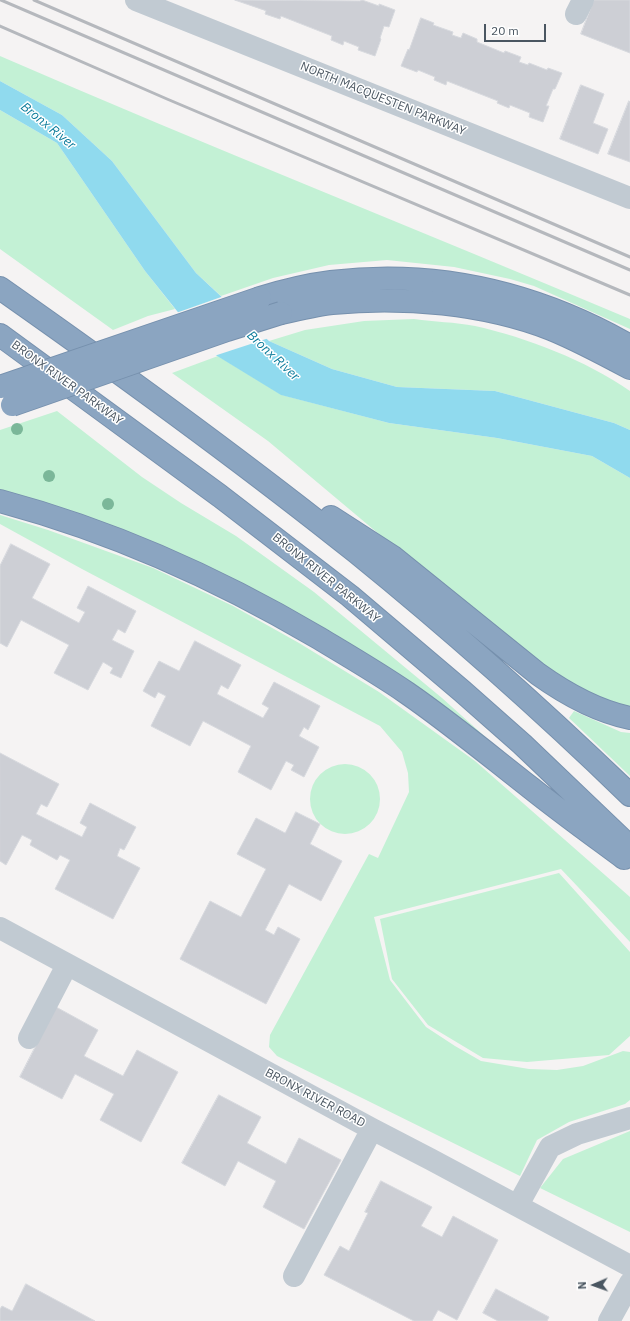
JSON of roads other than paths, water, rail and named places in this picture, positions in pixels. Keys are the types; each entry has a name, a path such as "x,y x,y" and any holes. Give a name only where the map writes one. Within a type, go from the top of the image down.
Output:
{"highway":[{"path":"0,387 260,298 316,284 351,280 400,278 485,288 530,300 557,310 630,346"},
{"path":"0,288 205,436 356,552 443,624 535,705 630,795"},
{"path":"6,407 226,330 281,313 331,304 356,302 401,301 464,307 507,316 550,329 590,346 630,368"},
{"name":"BRONX RIVER PARKWAY","path":"0,335 214,491 350,596 522,744 630,847"},
{"path":"0,338 20,349"},
{"path":"205,436 393,557 538,674 554,685 589,705 630,718"},
{"path":"0,501 79,525 158,555 235,592 296,624 377,673 422,704 560,811 630,862"}],"street":[{"name":"NORTH MACQUESTEN PARKWAY","path":"136,0 630,198"},
{"name":"BRONX RIVER ROAD","path":"0,928 372,1129 518,1205 630,1266"},
{"path":"29,1038 67,965"},
{"path":"518,1205 550,1147 577,1134 630,1118"},
{"path":"294,1276 372,1129"},
{"path":"609,1321 630,1283"}],"water":[{"name":"Bronx River","path":"0,81 62,115 112,161 196,273 269,341 332,369 397,387 495,391 614,423 630,430 630,478 592,456 497,438 389,423 281,395 209,351 145,271 57,143 0,110"}],"railway":[{"path":"1,0 630,270"},
{"path":"34,0 630,257"},
{"path":"0,26 167,99 630,295"}]}
